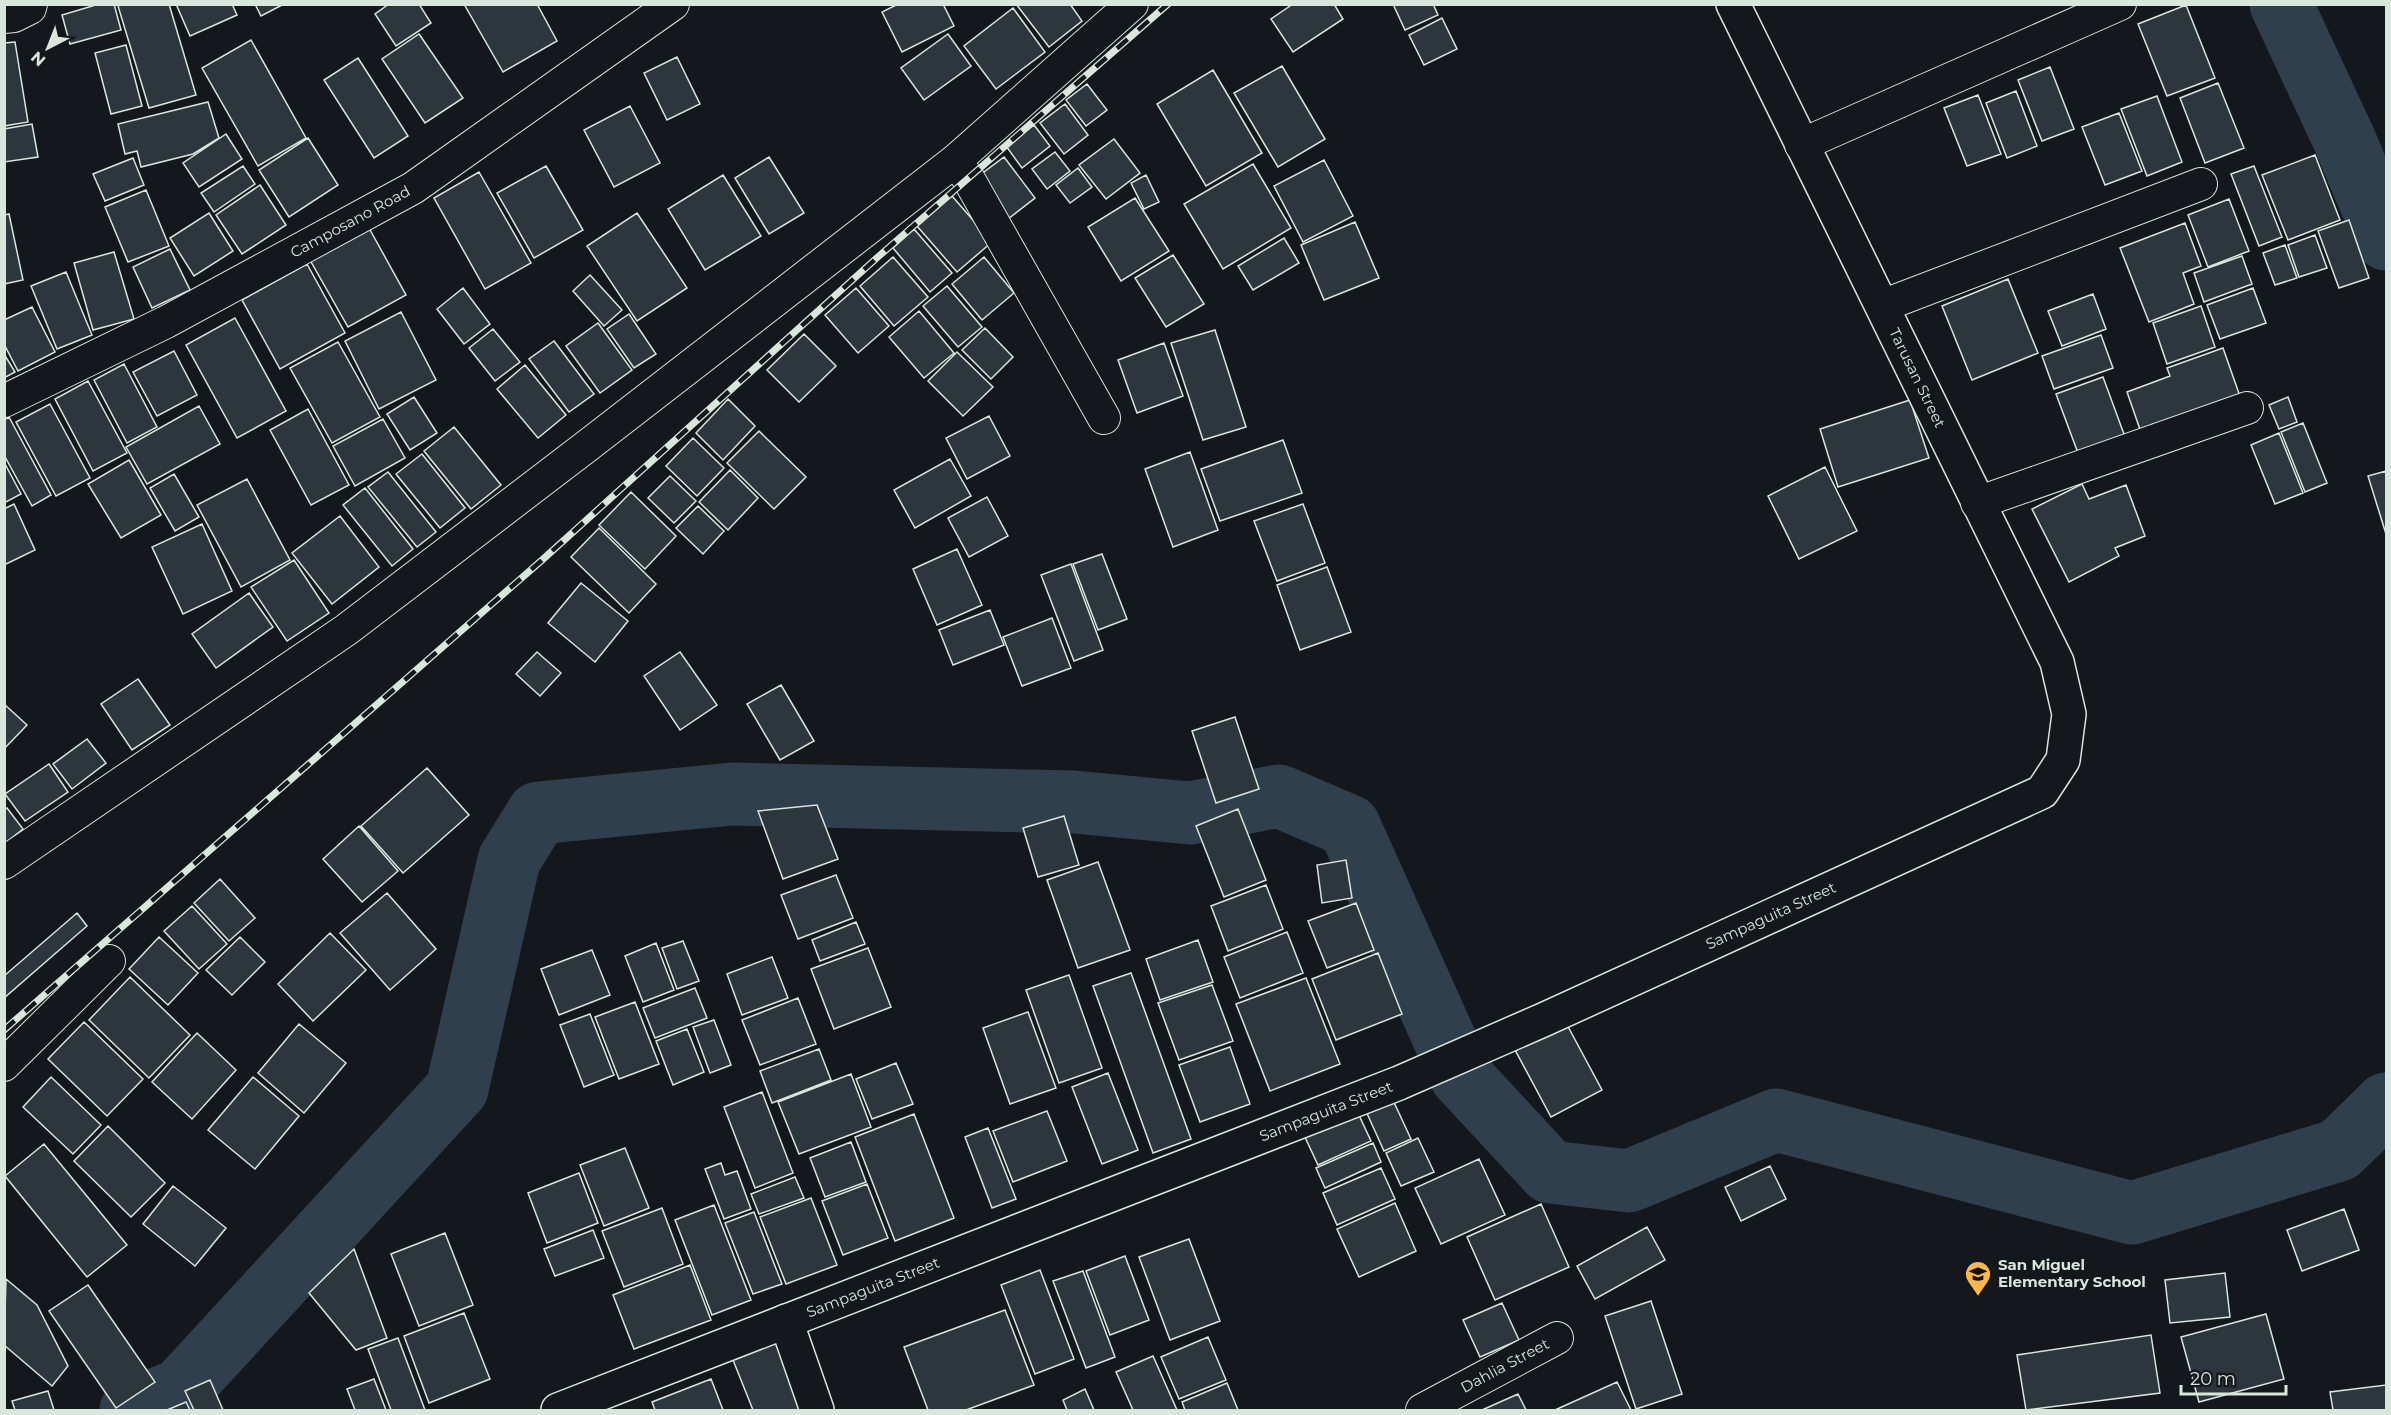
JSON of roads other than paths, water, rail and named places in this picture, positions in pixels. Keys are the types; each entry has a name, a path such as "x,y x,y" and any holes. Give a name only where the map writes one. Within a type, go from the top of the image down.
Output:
{"street":[{"path":"4,17 14,16 30,8 31,4"},
{"name":"Camposano Road","path":"4,400 166,322 413,188 673,4"},
{"path":"4,863 346,630 955,161 1132,4"},
{"name":"Tarusan Street","path":"1733,4 2057,662 2069,714 2063,760"},
{"path":"1801,145 2120,4"},
{"path":"955,161 968,178 1104,418"},
{"path":"1882,306 2201,184"},
{"path":"1977,503 2247,408"},
{"name":"Sampaguita Street","path":"558,1410 1435,1067 2042,792 2063,760"},
{"path":"4,1065 109,961"},
{"path":"786,1321 817,1410"},
{"name":"Dahlia Street","path":"1422,1410 1557,1338"}],"waterway":[{"path":"2281,4 2344,139 2386,239"},
{"path":"131,1410 180,1390 457,1089 509,860 538,813 732,794 1074,802 1190,813 1279,796 1349,826 1461,1076 1550,1172 1629,1181 1776,1120 2132,1213 2339,1150 2386,1104"}],"railway":[{"path":"4,1030 541,561 879,256 1168,4"}],"place":[{"name":"San Miguel Elementary School","path":"1978,1297"}]}
